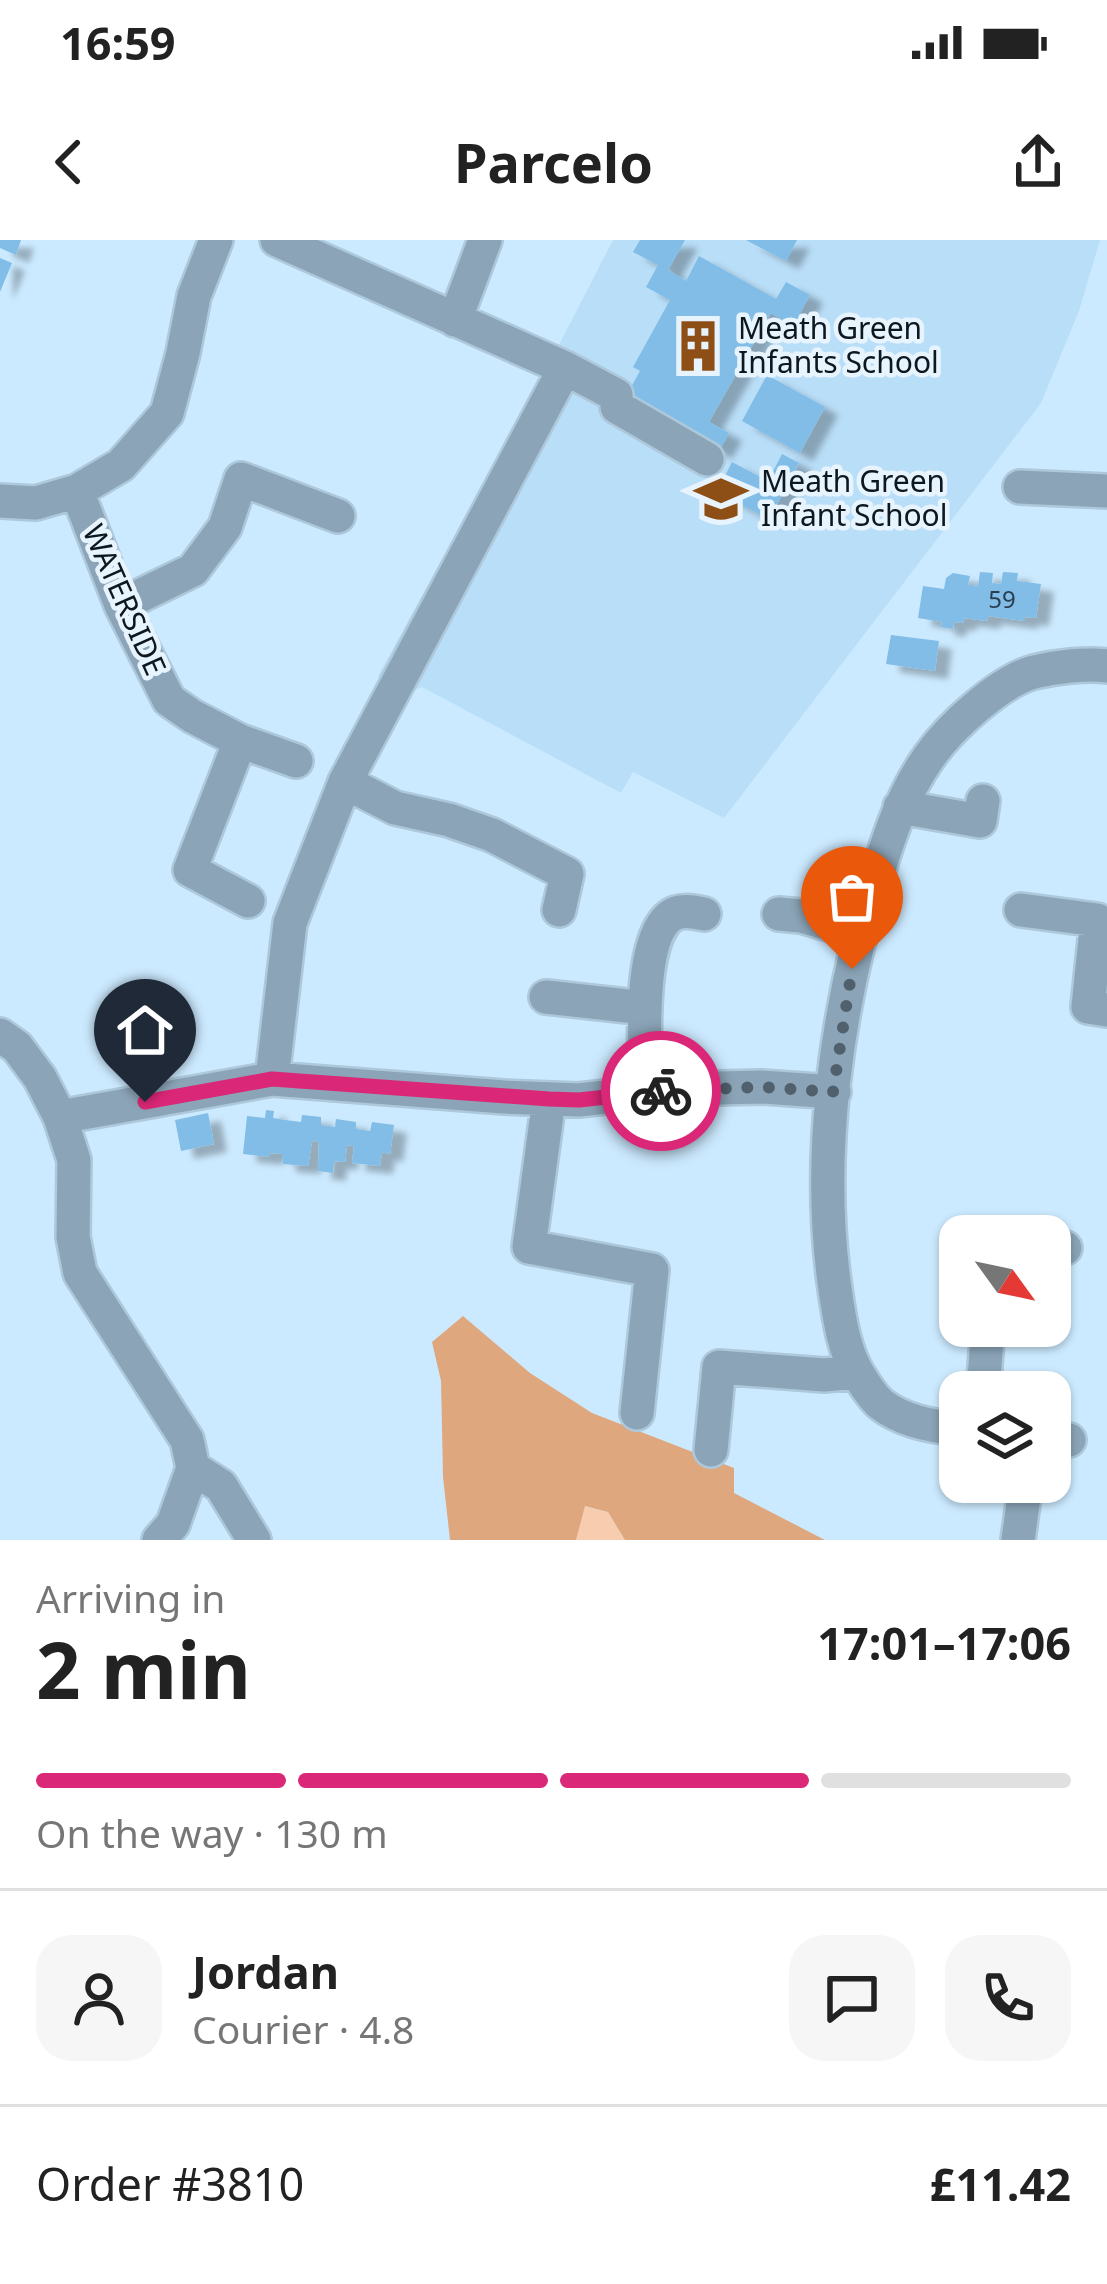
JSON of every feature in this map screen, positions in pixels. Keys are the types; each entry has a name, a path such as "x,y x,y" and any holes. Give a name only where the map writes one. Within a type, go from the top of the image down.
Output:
{"street":[{"path":"0,502 36,503 77,491 121,465 167,413 194,296 216,240"},
{"path":"277,240 558,364 616,394 617,407 707,459"},
{"path":"455,320 485,240"},
{"path":"272,1079 290,922 344,782 558,364"},
{"path":"122,605 193,570 225,527 241,478 338,516"},
{"path":"1020,487 1107,490"},
{"name":"WATERSIDE","path":"77,491 122,605 169,700 240,741 296,761"},
{"path":"939,1427 882,1405 856,1372 840,1321 829,1245 833,1092 860,933 900,807 930,755 980,703 1032,673 1107,666"},
{"path":"240,741 190,870 248,901"},
{"path":"344,782 395,808 449,820 573,860 559,910"},
{"path":"900,807 980,821 983,801"},
{"path":"646,1093 644,1008 652,951 663,922 680,910 704,914"},
{"path":"1022,910 1097,920 1088,1007 1107,1010"},
{"path":"779,914 860,933"},
{"path":"546,997 644,1008"},
{"path":"0,1035 17,1047 40,1078 60,1118 74,1160 73,1238 80,1273 187,1440 193,1468 173,1524 159,1540"},
{"path":"60,1118 272,1079 579,1100 761,1087 833,1092"},
{"path":"549,1099 529,1247 652,1270 638,1413"},
{"path":"711,1450 719,1367 824,1375 856,1372"},
{"path":"193,1468 221,1486 254,1540"},
{"path":"1018,1540 1023,1503"}],"shaded area":[{"name":"Meath Green Infant School","path":"613,240 1100,240 1079,311 1041,403 724,818 633,772 621,793 422,687 408,692 378,676"},
{"path":"463,1316 530,1373 592,1413 734,1468 734,1493 825,1540 625,1540 608,1512 585,1506 576,1540 450,1540 441,1381 432,1342"},
{"path":"584,1506 608,1512 625,1540 576,1540"}],"building":[{"path":"0,240 21,240 16,255 0,248"},
{"name":"Meath Green Infants School","path":"640,240 685,240 668,270 686,281 699,256 776,299 786,282 810,295 793,326 771,313 709,422 729,433 719,451 625,398 640,371 633,367 670,300 646,287 658,265 633,252"},
{"path":"746,240 797,240 786,261"},
{"path":"0,258 12,263 0,292"},
{"path":"767,375 825,407 800,453 742,421"},
{"path":"782,454 799,463 769,519 717,492 732,462 768,481"},
{"path":"980,572 993,573 992,583 1001,584 1003,572 1018,573 1017,581 1041,584 1036,618 964,618 963,623 954,622 953,629 918,618 923,586 944,589 946,578 953,573 970,576 968,585 978,586"},
{"path":"891,635 939,641 935,671 886,664"},
{"path":"266,1110 274,1111 273,1118 285,1120 321,1117 321,1125 335,1127 336,1119 356,1122 356,1129 370,1131 372,1122 394,1125 390,1154 382,1152 380,1166 352,1163 354,1146 347,1145 345,1162 334,1161 333,1173 318,1171 319,1142 312,1141 308,1166 283,1164 282,1154 243,1154 247,1116 265,1118"},
{"path":"208,1113 214,1144 181,1151 175,1120"}],"way so far":[{"path":"661,1091 761,1087 833,1092 852,969"}],"place":[{"name":"Meath Green Infants School","path":"698,346"},
{"name":"Meath Green Infant School","path":"721,499"}],"route":[{"path":"145,1102 272,1079 579,1100 661,1091"}]}
